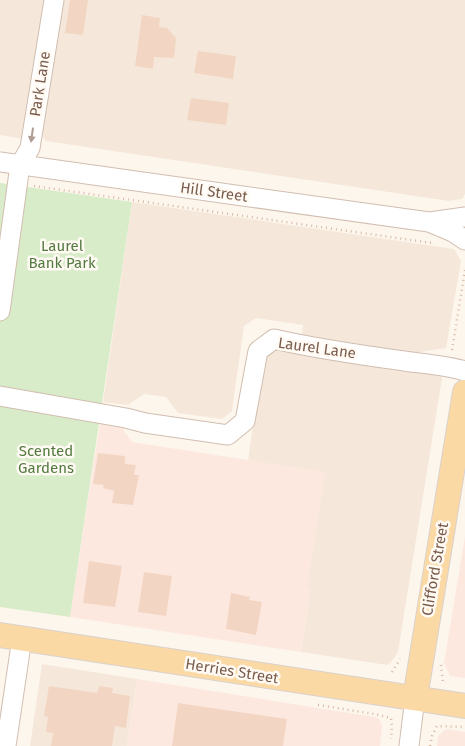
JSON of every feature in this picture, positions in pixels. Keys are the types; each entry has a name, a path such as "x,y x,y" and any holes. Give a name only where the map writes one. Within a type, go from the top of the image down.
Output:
{"main road":[{"name":"Clifford Street","path":"415,698 465,392"},
{"name":"Herries Street","path":"11,636 465,706"}],"street":[{"name":"Park Lane","path":"0,311 20,165 30,148 54,0"},
{"name":"Hill Street","path":"0,162 429,222"},
{"path":"429,222 465,217"},
{"path":"429,222 453,232 465,240"},
{"name":"Laurel Lane","path":"0,396 145,423 228,435 245,420 258,351 274,339 302,346 407,362 449,366 465,371"},
{"path":"6,746 11,636"},
{"name":"Clifford Street","path":"409,746 415,698"}],"path":[{"path":"18,183 440,245"},
{"path":"390,718 392,728 390,746"},
{"path":"430,746 437,726 465,727"}],"shaded area":[{"path":"0,0 45,0 24,139 0,135"},
{"path":"59,0 465,0 465,194 462,199 449,201 46,141 38,131"},
{"path":"132,202 454,249 461,261 446,348 407,354 302,338 303,325 256,318 244,326 232,411 222,419 178,413 166,397 144,394 128,405 103,402"},
{"path":"275,344 433,367 442,378 398,652 387,665 301,652 310,591 307,590 248,461 263,353"},
{"path":"100,422 124,424 124,431 132,442 325,472 307,589 310,590 301,652 70,617"},
{"path":"465,536 465,678 450,676 444,663"},
{"path":"42,664 137,679 127,746 30,746"},
{"path":"137,679 374,717 379,719 382,725 380,746 127,746"},
{"path":"446,729 465,732 465,746 437,746 438,736"}],"green space":[{"name":"Laurel Bank Park","path":"0,183 132,202 70,617 0,607"}],"building":[{"path":"70,0 88,0 83,35 65,33"},
{"path":"142,15 160,18 159,27 167,28 176,38 174,58 154,57 153,69 135,66"},
{"path":"198,51 236,56 233,79 194,73"},
{"path":"191,98 229,103 226,125 187,120"},
{"path":"98,453 125,456 125,464 136,465 134,475 139,475 133,505 112,503 114,491 103,488 104,485 93,484"},
{"path":"89,561 122,566 115,607 83,603"},
{"path":"144,572 172,576 166,616 138,612"},
{"path":"231,593 250,597 249,600 262,602 256,635 226,629"},
{"path":"49,686 97,693 99,686 113,688 112,693 130,696 126,728 115,726 112,746 51,746 53,733 46,732 48,717 44,716"},
{"path":"178,703 287,719 283,746 172,746"}],"park label":[{"name":"Scented Gardens","path":"46,460"}]}
